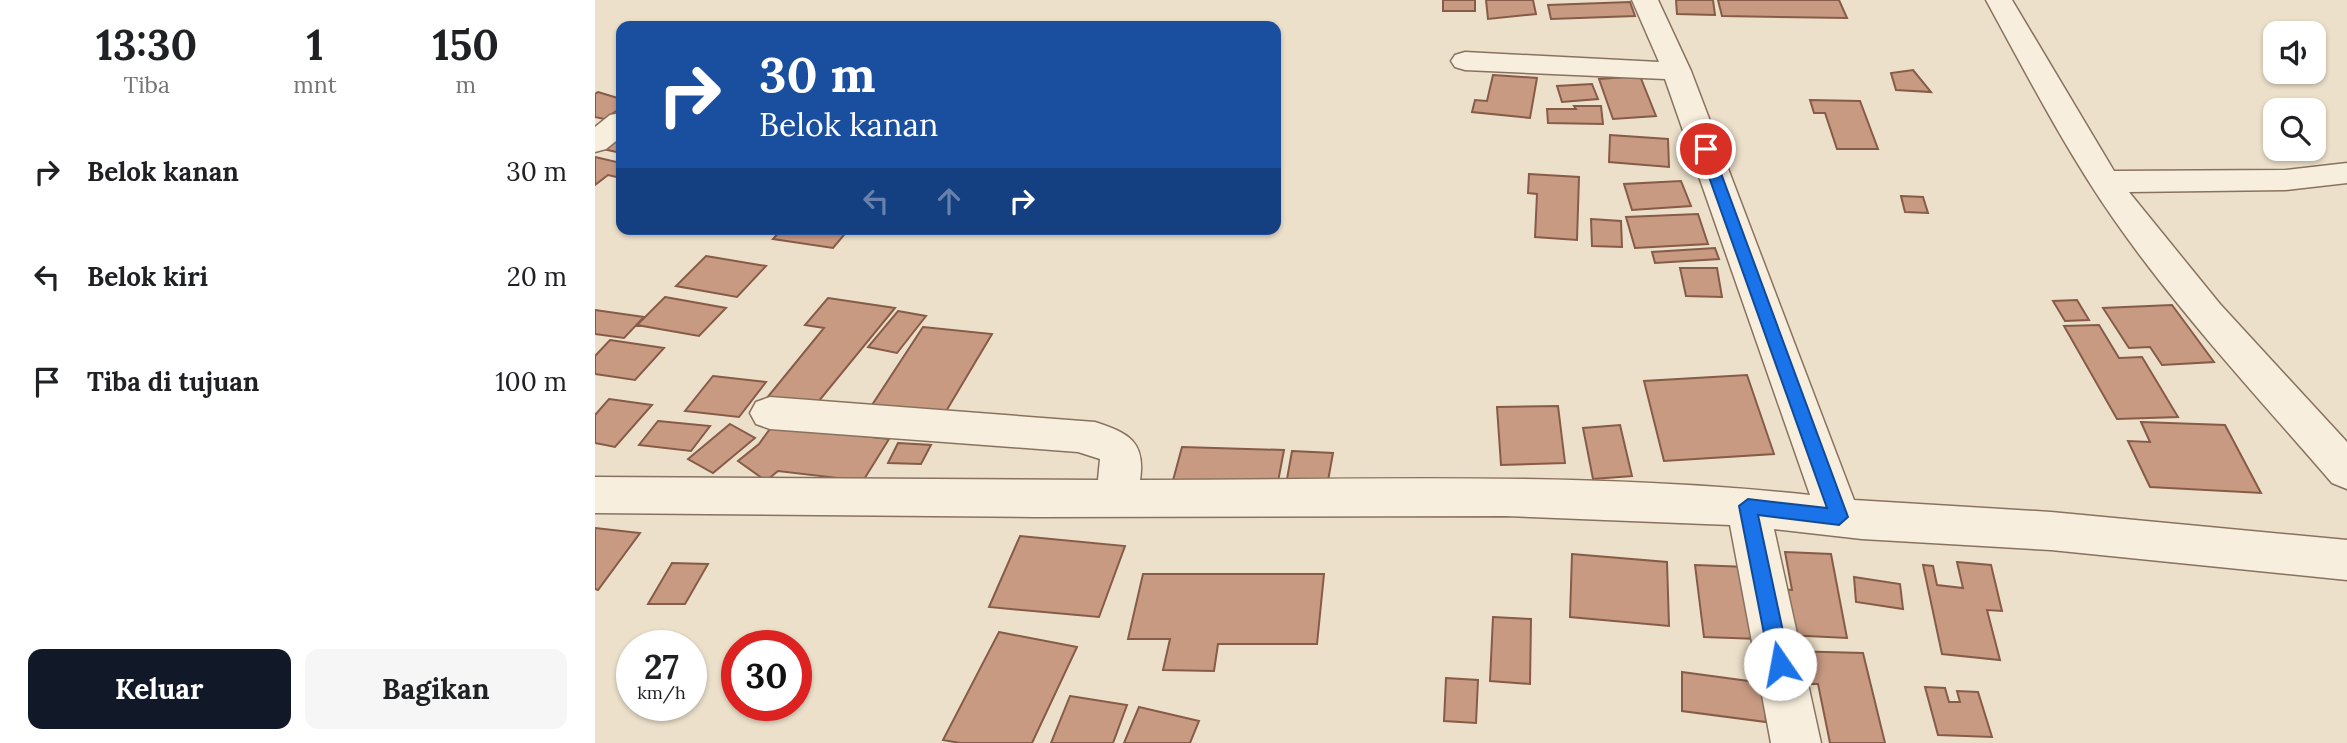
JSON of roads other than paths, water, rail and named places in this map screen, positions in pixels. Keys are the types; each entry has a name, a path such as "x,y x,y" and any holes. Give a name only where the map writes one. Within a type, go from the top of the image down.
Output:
{"street":[{"path":"1645,0 1677,71 1839,517"},
{"path":"1999,0 2105,182 2180,282 2347,471"},
{"path":"1465,61 1677,71"},
{"path":"595,142 616,126"},
{"path":"2105,182 2285,180 2347,173"},
{"path":"770,413 1079,436 1109,441 1120,452 1123,463 1115,499"},
{"path":"595,495 1115,499 1506,498 1748,506 1839,517 2051,531 2347,560"},
{"path":"1748,506 1796,743"}]}
